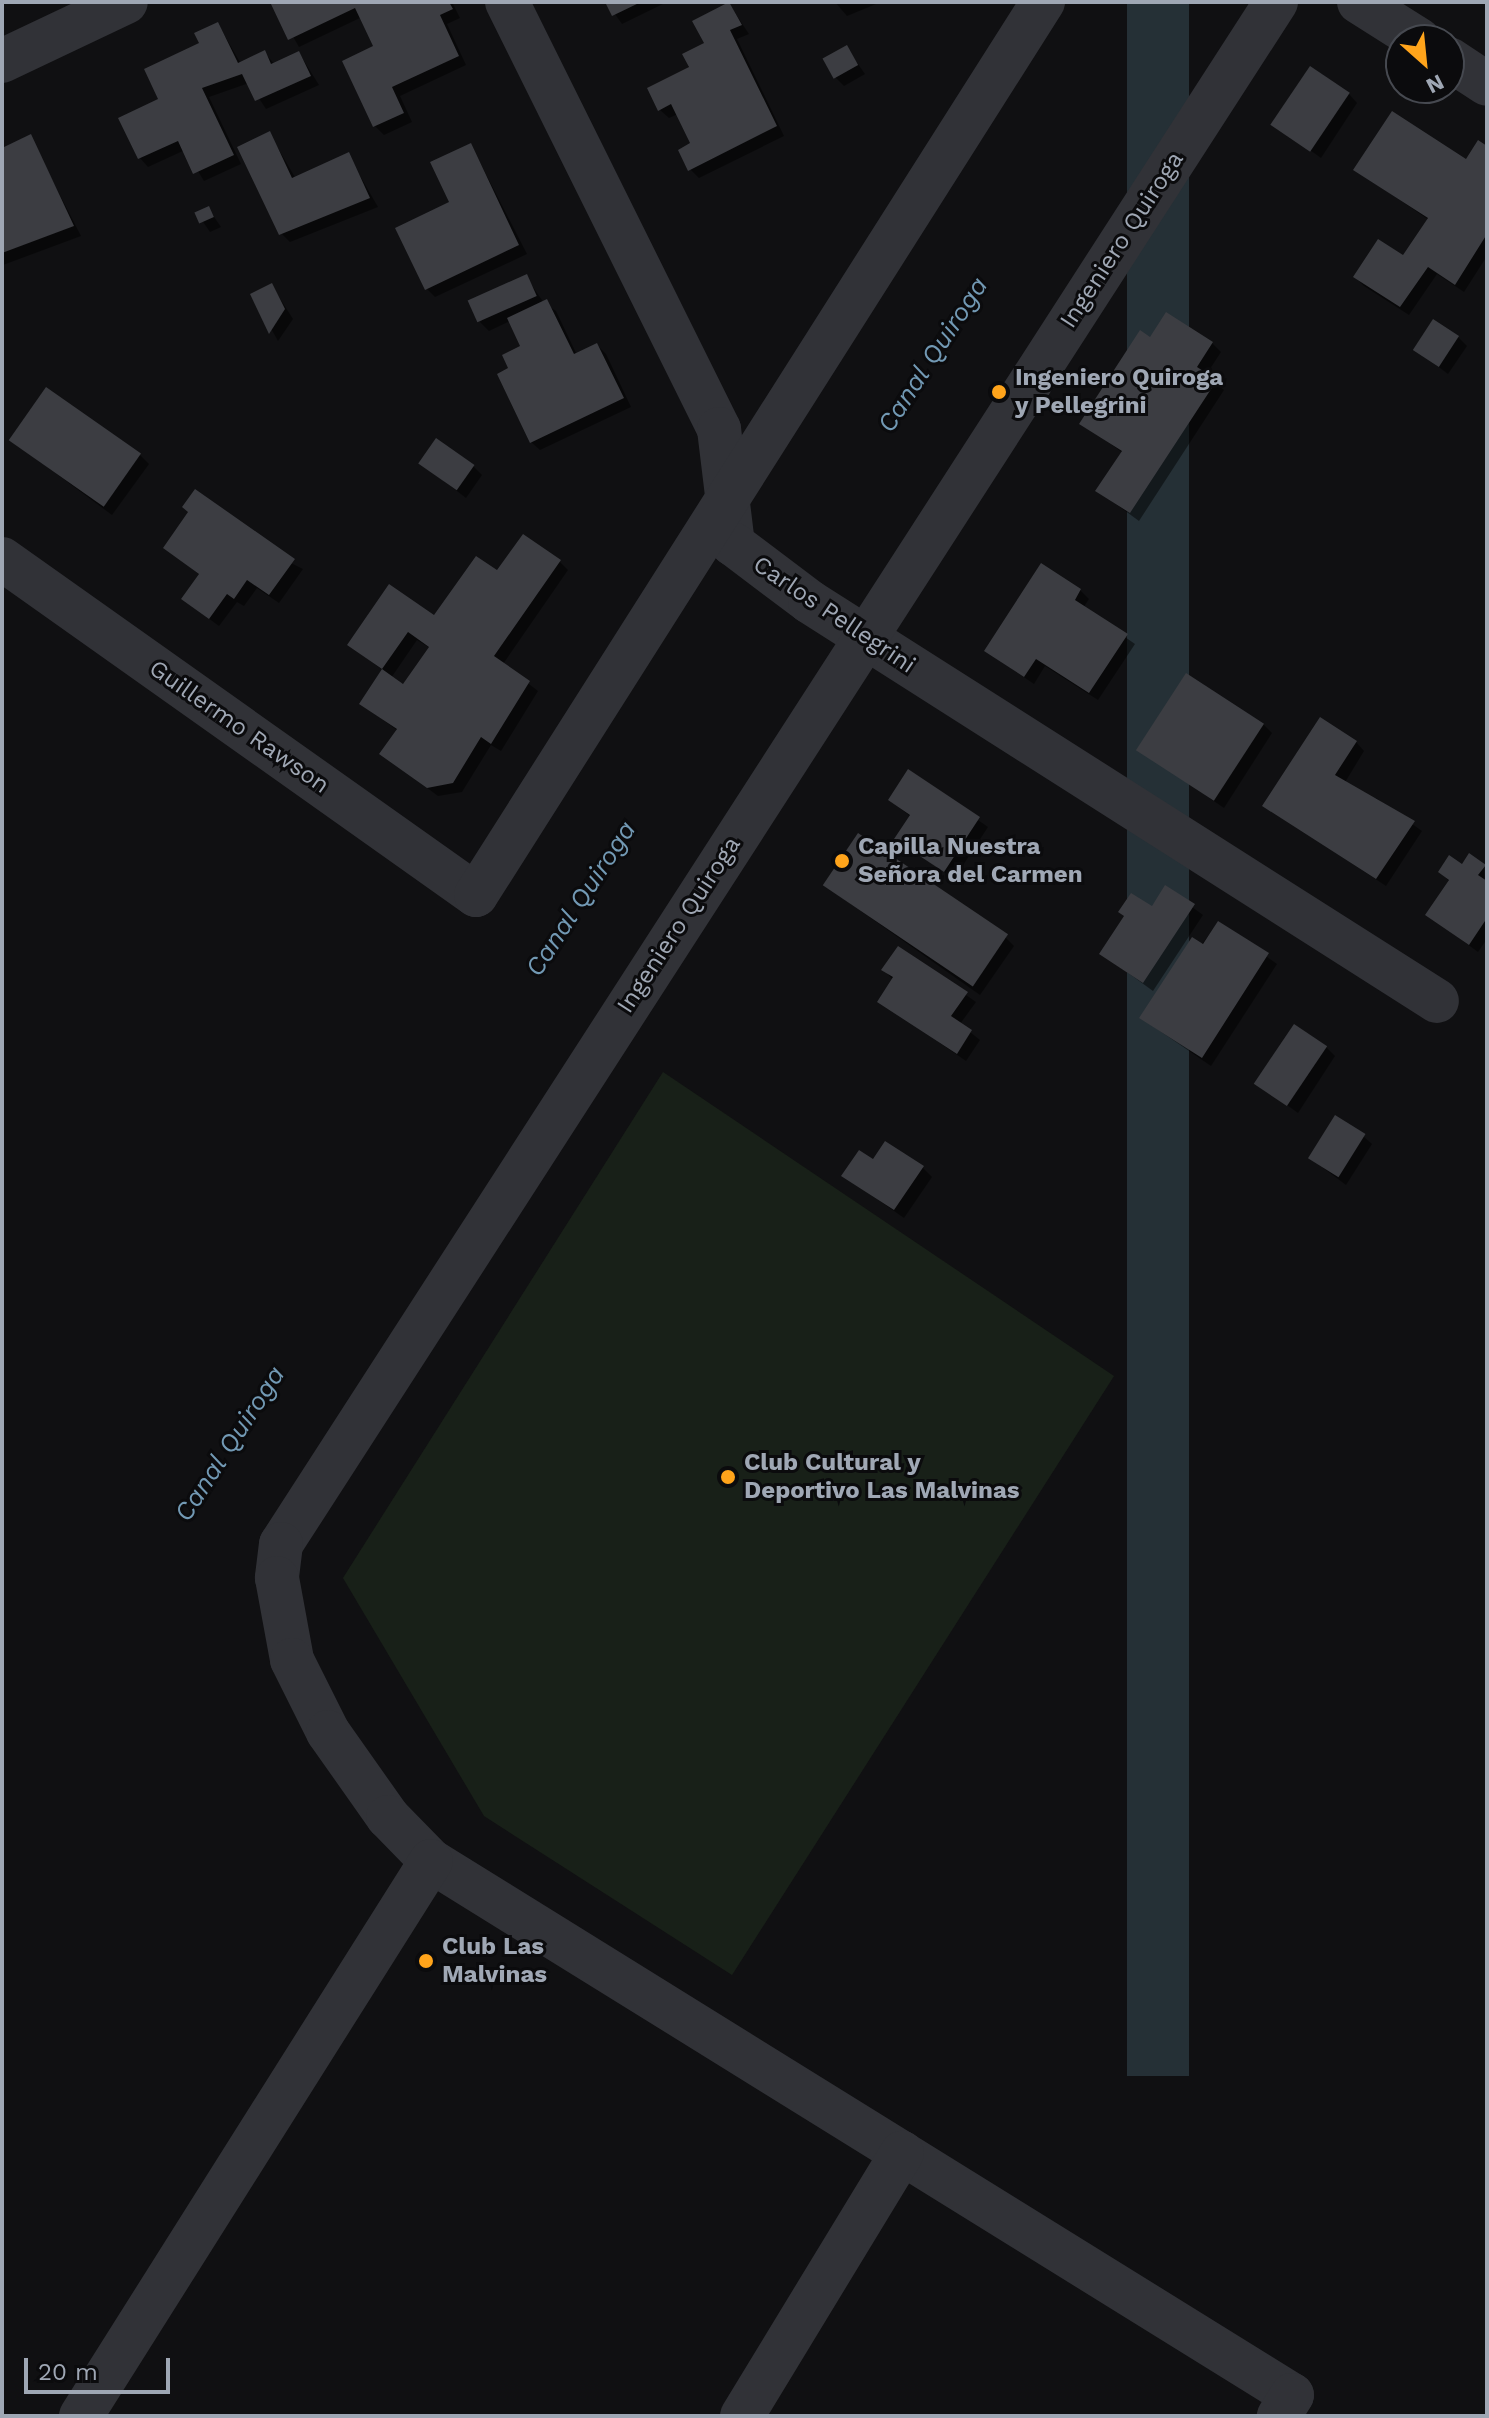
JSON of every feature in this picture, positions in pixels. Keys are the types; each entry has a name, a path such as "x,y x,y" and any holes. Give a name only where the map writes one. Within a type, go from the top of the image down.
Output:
{"street":[{"path":"2,61 126,2"},
{"name":"Carlos Pellegrini","path":"507,2 719,429 733,544 810,602 865,638 1437,1001"},
{"path":"728,499 1043,2"},
{"name":"Ingeniero Quiroga","path":"1276,2 281,1544 279,1606 298,1672 357,1776 431,1861 1292,2395 1279,2416"},
{"path":"1359,2 1394,24"},
{"path":"1465,70 1487,84"},
{"name":"Guillermo Rawson","path":"2,559 476,895 728,499"},
{"path":"81,2416 431,1861"},
{"path":"742,2416 902,2153"}],"shaded area":[{"name":"Club Cultural y Deportivo Las Malvinas","path":"663,1072 1114,1376 732,1975 484,1816 343,1578"}],"water":[{"path":"1127,2 1189,2 1189,2076 1127,2076"}],"building":[{"path":"270,2 449,2 453,9 440,15 459,56 392,87 404,113 373,127 342,61 373,46 355,8 288,40"},
{"path":"605,2 641,2 612,16"},
{"path":"729,2 742,25 730,30 777,126 688,171 678,150 690,143 671,104 658,111 647,88 689,67 682,54 704,43 692,21"},
{"path":"218,22 238,63 265,50 271,64 299,51 311,76 255,101 242,74 202,88 234,155 193,174 178,141 138,159 118,118 158,99 144,69 199,43 194,33"},
{"path":"847,45 858,65 834,79 823,59"},
{"path":"1310,66 1350,93 1310,152 1270,125"},
{"path":"1392,111 1466,159 1478,140 1487,146 1487,234 1455,285 1428,267 1400,307 1353,277 1378,239 1403,255 1428,218 1353,170"},
{"path":"270,131 292,178 349,152 370,198 279,235 237,147"},
{"path":"31,134 74,226 2,253 2,148"},
{"path":"471,143 519,245 425,290 395,228 449,202 430,162"},
{"path":"209,206 214,217 199,223 194,213"},
{"path":"527,274 537,296 477,322 468,300"},
{"path":"272,283 285,309 269,334 250,294"},
{"path":"547,299 574,354 597,343 624,398 530,443 497,374 508,368 502,355 520,346 507,318"},
{"path":"1166,312 1213,342 1197,367 1217,380 1130,513 1095,491 1122,451 1079,424 1140,330 1150,337"},
{"path":"1433,319 1459,336 1439,367 1413,350"},
{"path":"46,387 141,454 104,507 9,440"},
{"path":"436,438 475,465 457,490 418,463"},
{"path":"195,489 295,559 269,595 247,580 234,599 227,594 209,619 181,599 199,574 163,548 188,512 182,507"},
{"path":"523,534 561,560 494,656 530,681 491,744 481,737 453,783 427,788 379,754 397,729 359,704 382,669 347,645 389,584 434,615 476,556 497,570","holes":["408,632 429,647 403,684 382,669"]},
{"path":"1041,563 1081,589 1075,600 1128,634 1089,693 1036,659 1024,677 984,651"},
{"path":"1186,673 1264,724 1214,801 1136,750"},
{"path":"1320,717 1357,741 1335,775 1415,821 1376,879 1262,806"},
{"path":"908,769 980,817 944,872 894,839 910,815 888,800"},
{"path":"858,833 1008,934 973,986 823,885"},
{"path":"1469,853 1486,865 1478,875 1487,881 1487,918 1469,945 1425,915 1449,880 1438,872 1449,855 1462,864"},
{"path":"1165,885 1195,904 1143,983 1099,954 1124,916 1118,912 1131,893 1152,906"},
{"path":"1218,921 1269,953 1202,1058 1139,1018 1192,937 1203,944"},
{"path":"898,946 968,992 951,1016 972,1030 957,1054 877,1002 893,977 881,970"},
{"path":"1294,1024 1327,1046 1287,1106 1254,1084"},
{"path":"1335,1115 1366,1134 1339,1177 1308,1158"},
{"path":"885,1141 924,1166 894,1210 841,1176 859,1150 873,1159"}],"place":[{"name":"Ingeniero Quiroga y Pellegrini","path":"999,392"},
{"name":"Capilla Nuestra Señora del Carmen","path":"842,861"},
{"name":"Club Cultural y Deportivo Las Malvinas","path":"728,1477"},
{"name":"Club Las Malvinas","path":"426,1961"}],"water label":[{"name":"Canal Quiroga","path":"933,355"},
{"name":"Canal Quiroga","path":"581,899"},
{"name":"Canal Quiroga","path":"230,1444"}]}
